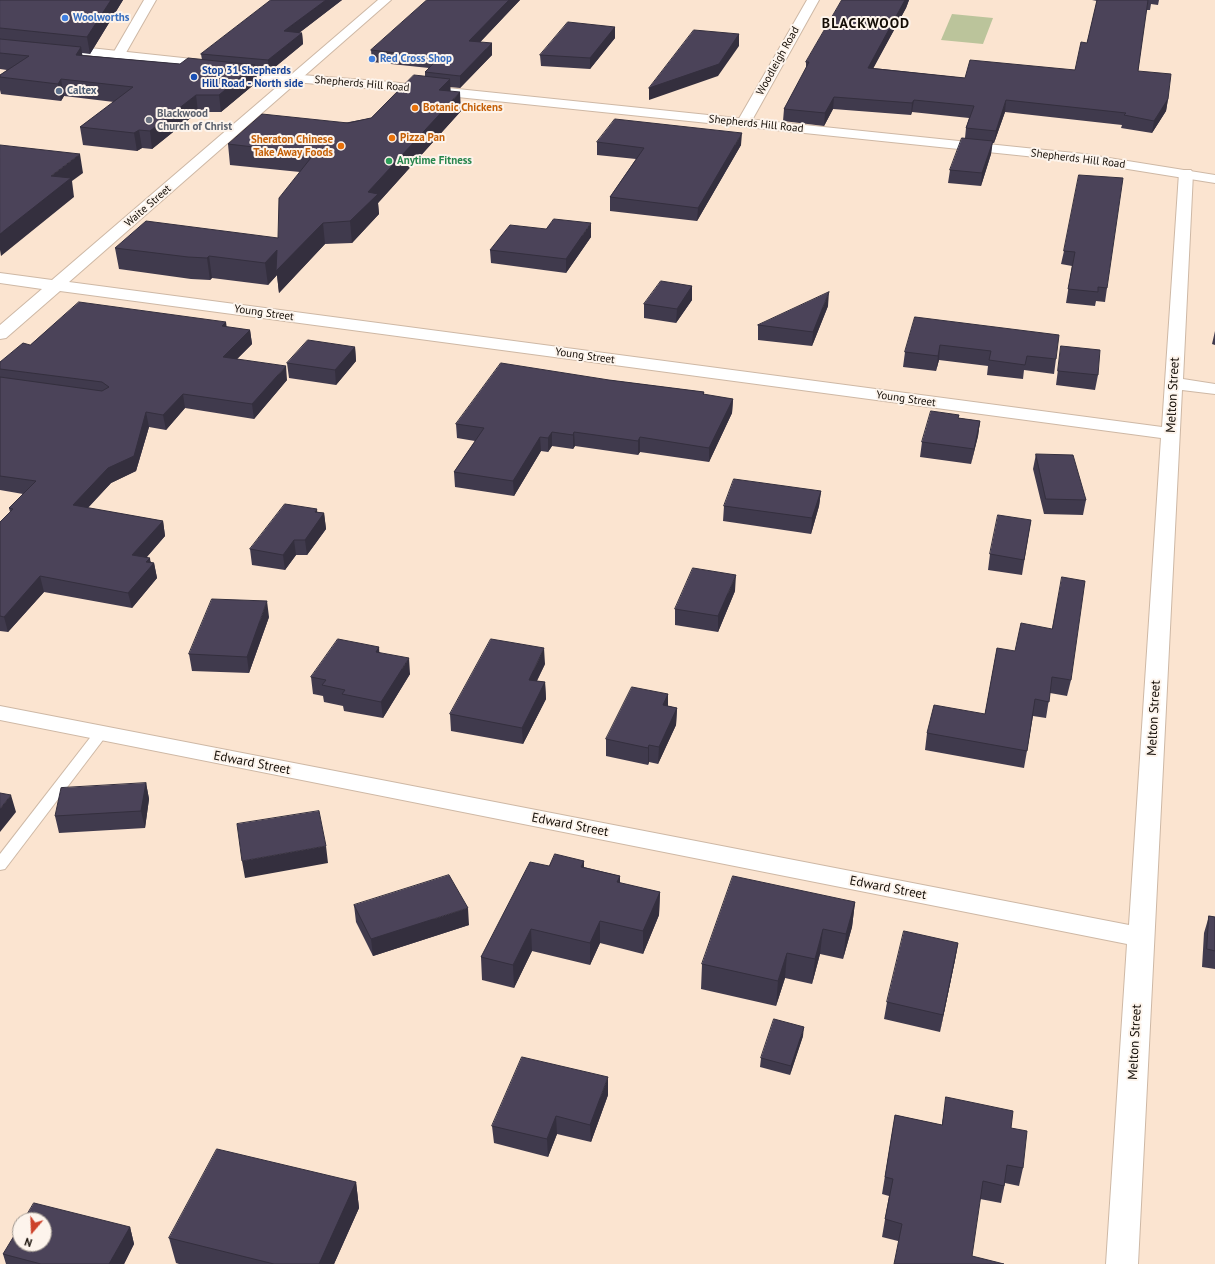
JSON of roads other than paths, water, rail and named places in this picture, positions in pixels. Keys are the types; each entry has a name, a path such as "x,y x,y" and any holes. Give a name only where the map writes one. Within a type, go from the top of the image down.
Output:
{"street":[{"path":"116,58 150,0"},
{"name":"Waite Street","path":"0,334 385,0"},
{"name":"Woodleigh Road","path":"744,122 812,0"},
{"name":"Shepherds Hill Road","path":"51,51 261,77 295,78 744,122 1084,158 1186,172 1215,179"},
{"name":"Melton Street","path":"1122,1264 1186,172"},
{"name":"Young Street","path":"0,278 1170,434"},
{"path":"1173,383 1215,389"},
{"name":"Edward Street","path":"0,714 1141,937"}],"lane":[{"path":"0,865 101,733"}],"place":[{"name":"Woolworths","path":"65,18"},
{"name":"Red Cross Shop","path":"372,59"},
{"name":"Stop 31 Shepherds Hill Road - North side","path":"194,77"},
{"name":"Caltex","path":"59,91"},
{"name":"Botanic Chickens","path":"415,108"},
{"name":"Blackwood Church of Christ","path":"149,120"},
{"name":"Pizza Pan","path":"392,138"},
{"name":"Sheraton Chinese Take Away Foods","path":"341,146"},
{"name":"Anytime Fitness","path":"389,161"}],"district":[{"name":"BLACKWOOD","path":"866,24"}]}
